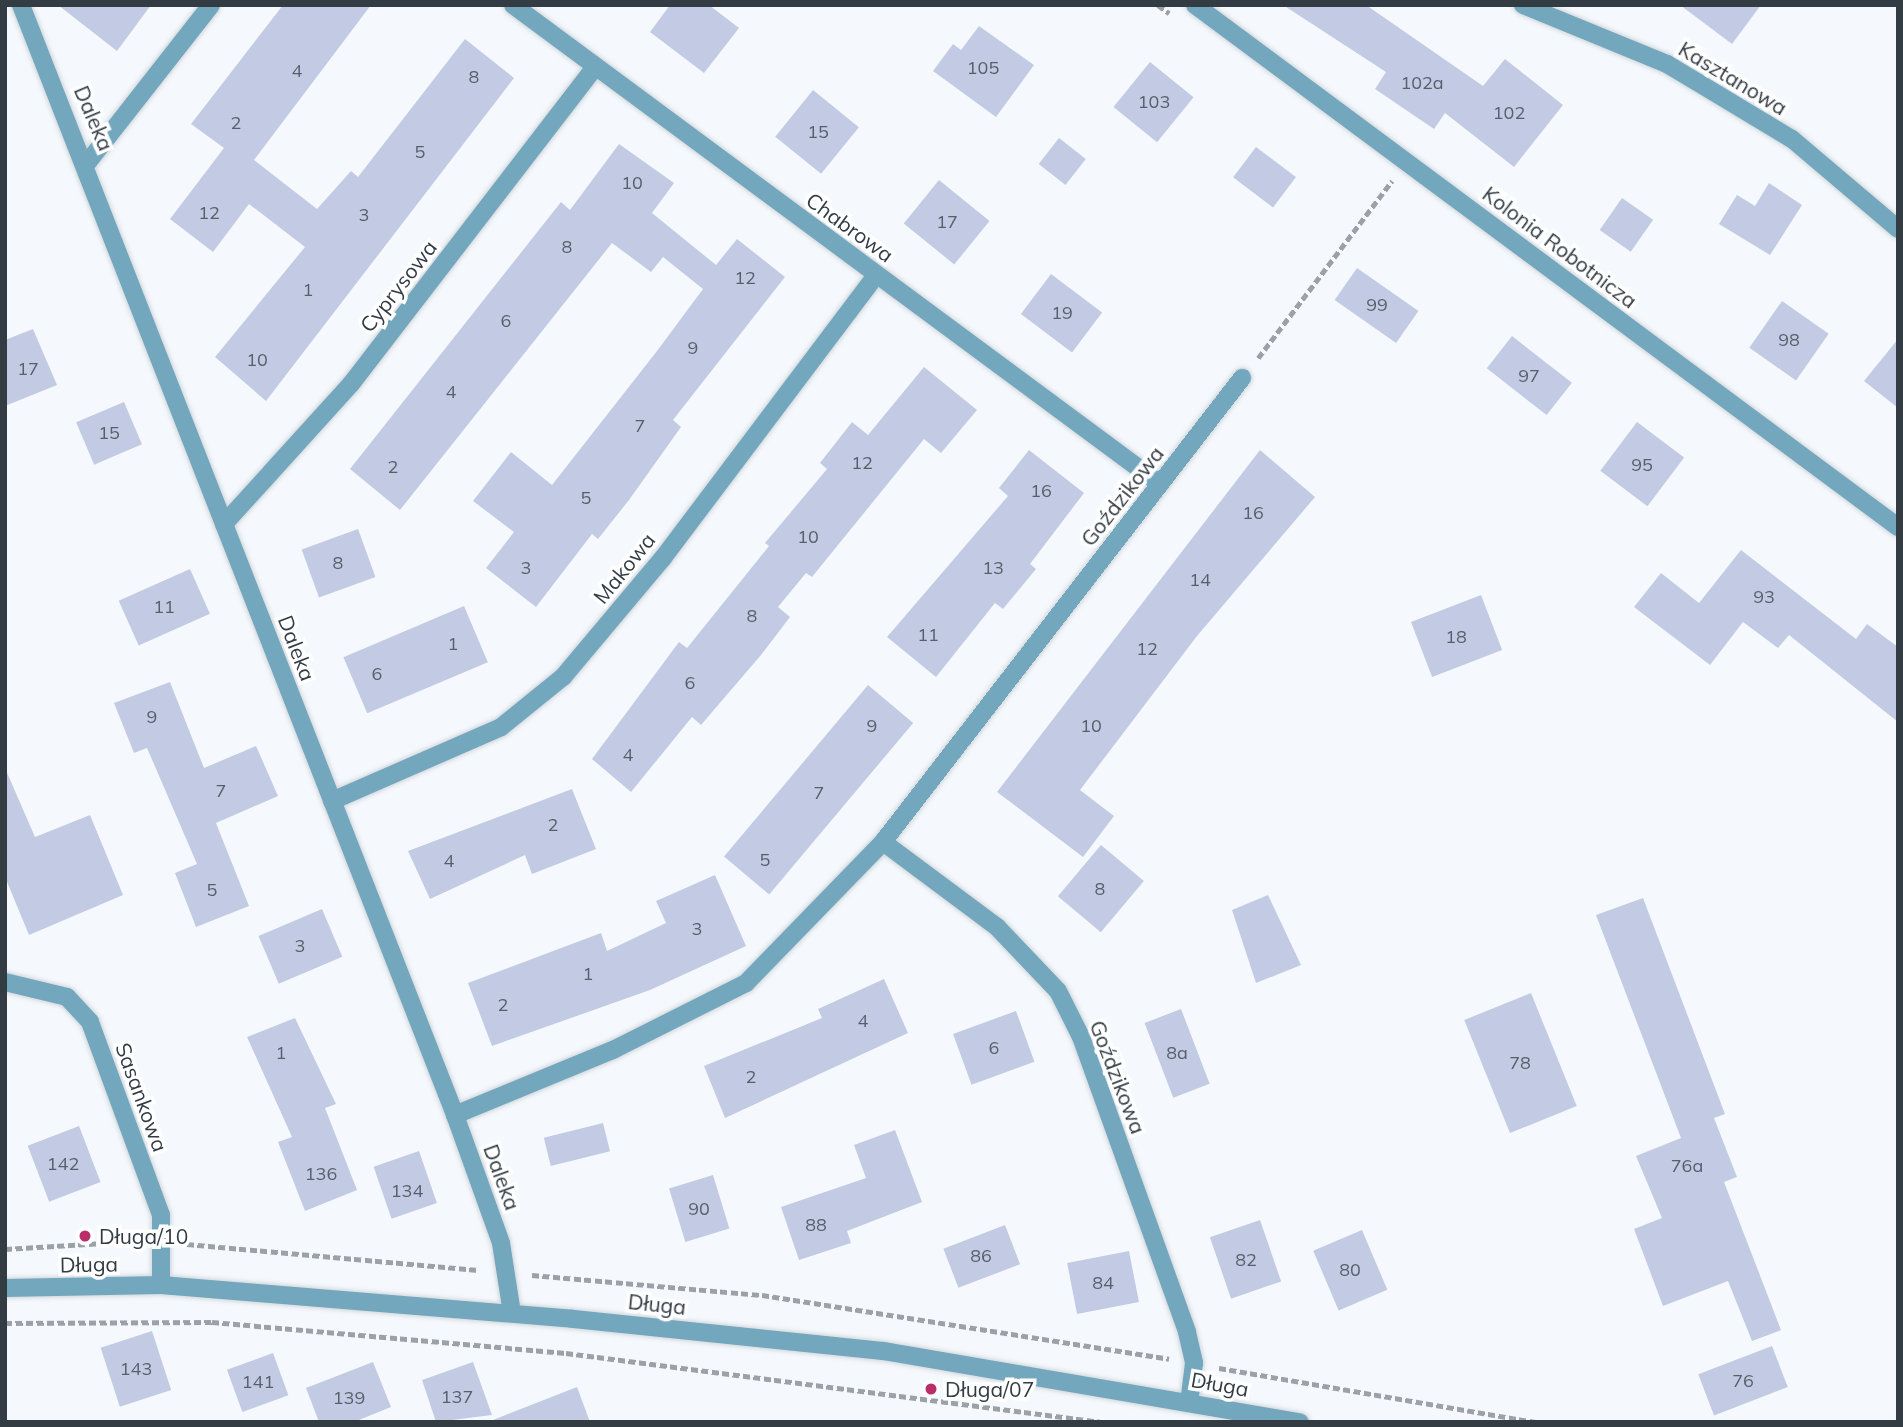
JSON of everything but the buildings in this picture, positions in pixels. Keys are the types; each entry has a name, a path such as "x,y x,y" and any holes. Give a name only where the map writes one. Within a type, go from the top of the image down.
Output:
{"street":[{"name":"Daleka","path":"21,5 88,162 224,524 455,1115 501,1242 512,1313"},
{"path":"88,162 211,5"},
{"name":"Chabrowa","path":"513,5 1160,484"},
{"name":"Kolonia Robotnicza","path":"1195,5 1898,527"},
{"name":"Kasztanowa","path":"1523,5 1667,64 1792,139 1898,229"},
{"name":"Cyprysowa","path":"224,524 351,384 596,67"},
{"name":"Makowa","path":"332,801 501,727 563,677 663,558 876,275"},
{"name":"Goździkowa","path":"455,1115 613,1050 746,983 883,842 1242,378"},
{"name":"Goździkowa","path":"883,842 997,927 1058,991 1081,1037 1187,1332 1194,1363 1188,1402"},
{"name":"Sasankowa","path":"5,982 68,997 90,1022 161,1214 161,1284"},
{"name":"Długa","path":"5,1288 161,1284 512,1313 883,1351 1300,1422"}],"path":[{"path":"1242,378 1394,179"},
{"path":"5,1323 212,1322 566,1353 1102,1422"}],"place":[{"name":"Długa/10","path":"85,1236"},
{"name":"Długa/07","path":"931,1389"}]}
